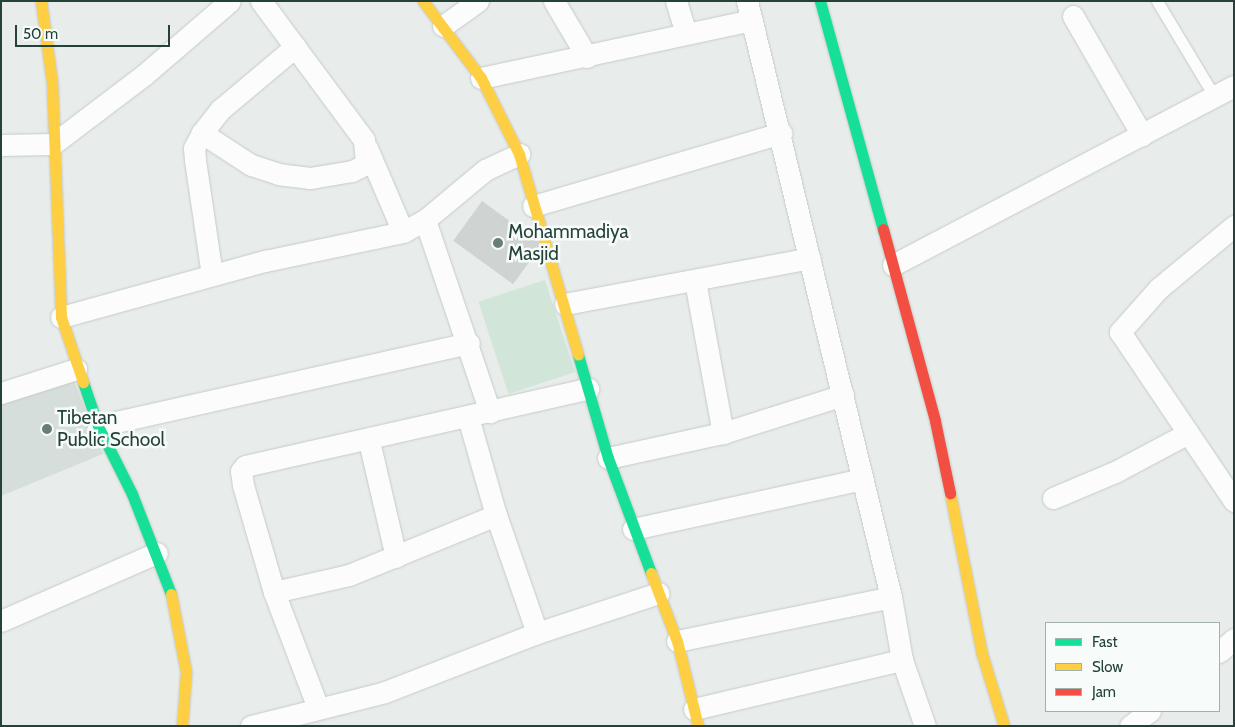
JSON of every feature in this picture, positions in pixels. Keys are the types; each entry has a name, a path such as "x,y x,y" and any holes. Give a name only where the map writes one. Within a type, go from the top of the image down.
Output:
{"street":[{"path":"40,1 52,82 60,318 76,369 98,426 157,553 175,604 186,672 182,726"},
{"path":"1,145 53,144 144,75 230,1"},
{"path":"261,1 367,148 402,232"},
{"path":"423,1 481,78 519,154 533,206 565,304 608,458 677,642 696,717 902,660"},
{"path":"443,26 478,1"},
{"path":"554,1 588,57"},
{"path":"676,1 686,34"},
{"path":"820,1 935,421 982,654 1004,726"},
{"path":"481,78 588,57 686,34 749,11 781,133 891,597 902,660 925,726"},
{"path":"1073,16 1142,135"},
{"path":"212,274 194,148 202,134 227,103 295,47"},
{"path":"893,265 1234,86"},
{"path":"533,206 781,133"},
{"path":"202,134 251,165 280,174 310,178 352,171 366,164 367,148"},
{"path":"60,318 212,274 402,232 425,220 469,181 519,154"},
{"path":"425,220 470,343 490,412"},
{"path":"1234,226 1159,288 1120,332 1234,501"},
{"path":"565,304 696,281 810,258"},
{"path":"696,281 723,433"},
{"path":"98,426 470,343"},
{"path":"1,394 76,369"},
{"path":"318,708 274,592 241,471 261,459 369,440 588,389"},
{"path":"608,458 723,433 842,395"},
{"path":"468,417 496,515 537,633"},
{"path":"1053,498 1115,472 1188,433"},
{"path":"369,440 396,557"},
{"path":"634,529 863,479"},
{"path":"274,592 349,574 396,557 496,515"},
{"path":"1,621 157,553"},
{"path":"250,726 431,676 537,633 659,593"},
{"path":"677,642 891,597"},
{"path":"1220,651 1234,639"}],"lane":[{"path":"1157,1 1214,96"}],"shaded area":[{"name":"Tibetan Public School","path":"73,378 103,454 1,496 1,404"}],"green space":[{"path":"545,280 575,372 508,394 478,302"}],"building":[{"name":"Mohammadiya Masjid","path":"482,201 542,244 513,284 453,241"}],"traffic: fast":[{"path":"820,1 883,229"},
{"path":"578,355 608,458 651,573"},
{"path":"83,382 98,426 132,494 171,594"}],"traffic: slow":[{"path":"41,1 52,82 61,317 83,382"},
{"path":"423,1 481,78 519,154 578,355"},
{"path":"950,493 982,654 1004,726"},
{"path":"651,573 677,641 698,726"},
{"path":"171,594 186,672 182,726"}],"traffic: jam":[{"path":"883,229 935,421 950,493"}],"place":[{"name":"Mohammadiya Masjid","path":"498,243"},
{"name":"Tibetan Public School","path":"47,429"}]}
